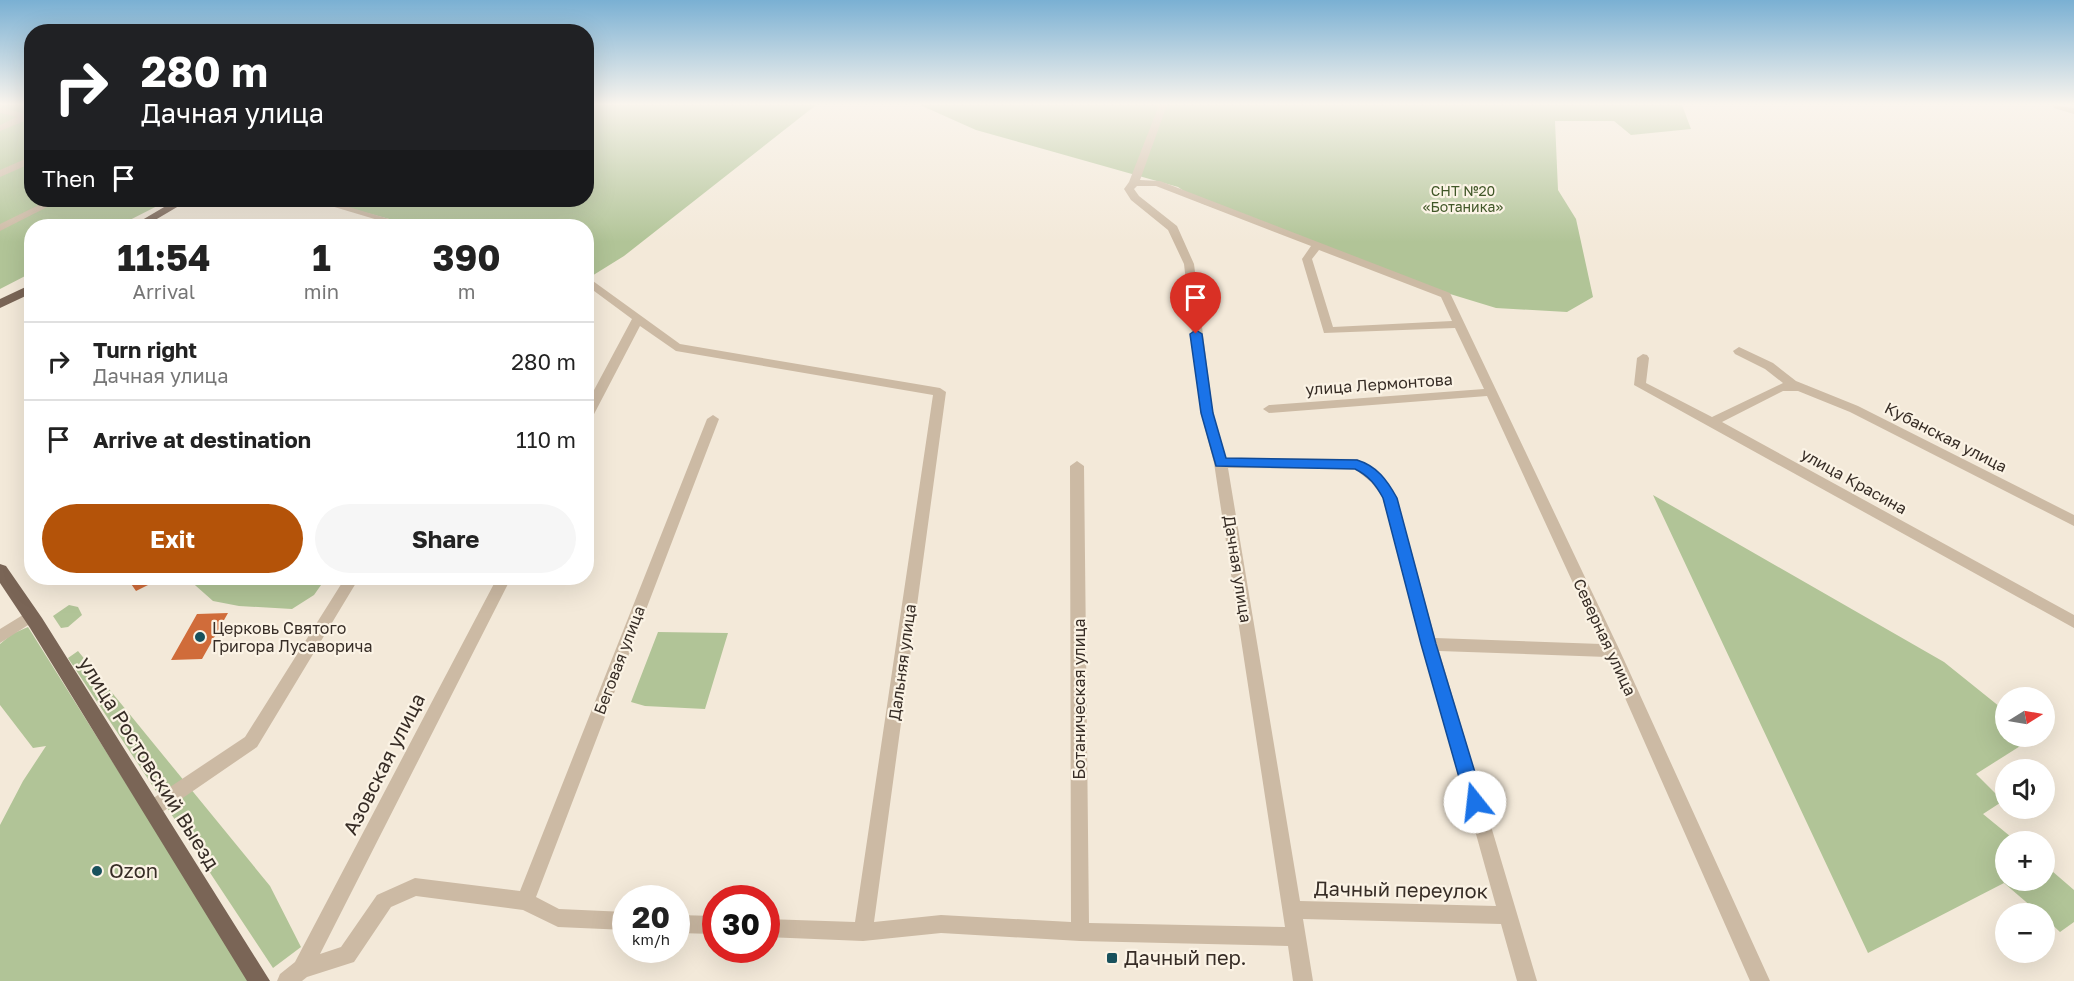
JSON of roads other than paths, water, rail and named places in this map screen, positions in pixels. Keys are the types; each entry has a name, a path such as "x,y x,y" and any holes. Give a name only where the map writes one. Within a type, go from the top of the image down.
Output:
{"main road":[{"path":"150,219 171,207"},
{"path":"0,304 24,292"},
{"name":"улица Ростовский Выезд","path":"0,570 259,981"}],"street":[{"path":"1146,151 1134,183 1157,183 1317,245 1307,259 1328,331 1460,324"},
{"path":"0,174 24,163"},
{"name":"Дачная улица","path":"1134,183 1129,189 1135,198 1173,228 1189,264 1207,413 1221,463 1303,981"},
{"path":"0,228 42,207"},
{"path":"341,207 383,219"},
{"name":"Северная улица","path":"1317,245 1446,295 1612,651 1760,981"},
{"path":"594,285 638,319 594,403"},
{"name":"Дальняя улица","path":"638,319 676,348 940,392 863,932"},
{"name":"Кубанская улица","path":"1739,351 1769,366 1792,384 1854,409 2074,520"},
{"name":"улица Красина","path":"1644,358 1640,385 1713,422 2074,622"},
{"path":"1713,422 1781,387 1800,387"},
{"name":"улица Лермонтова","path":"1269,409 1491,392"},
{"name":"Беговая улица","path":"525,901 713,419"},
{"path":"1221,463 1340,462 1357,464 1382,482 1390,498 1429,644 1527,981"},
{"name":"Ботаническая улица","path":"1077,466 1080,932"},
{"path":"152,809 251,742 348,585"},
{"name":"Азовская улица","path":"294,975 500,585"},
{"path":"0,637 31,616"},
{"path":"1429,644 1612,651"},
{"path":"294,975 347,955 384,901 415,887 525,901 558,918 612,920"},
{"name":"Дачный переулок","path":"1293,910 1508,915"},
{"path":"780,929 863,932 940,924 1080,932 1297,937"}],"place":[{"name":"Церковь Святого Григора Лусаворича","path":"200,637"},
{"name":"Ozon","path":"97,871"},
{"name":"Дачный пер.","path":"1112,958"}],"park label":[{"name":"СНТ №20 «Ботаника»","path":"1463,200"}]}
